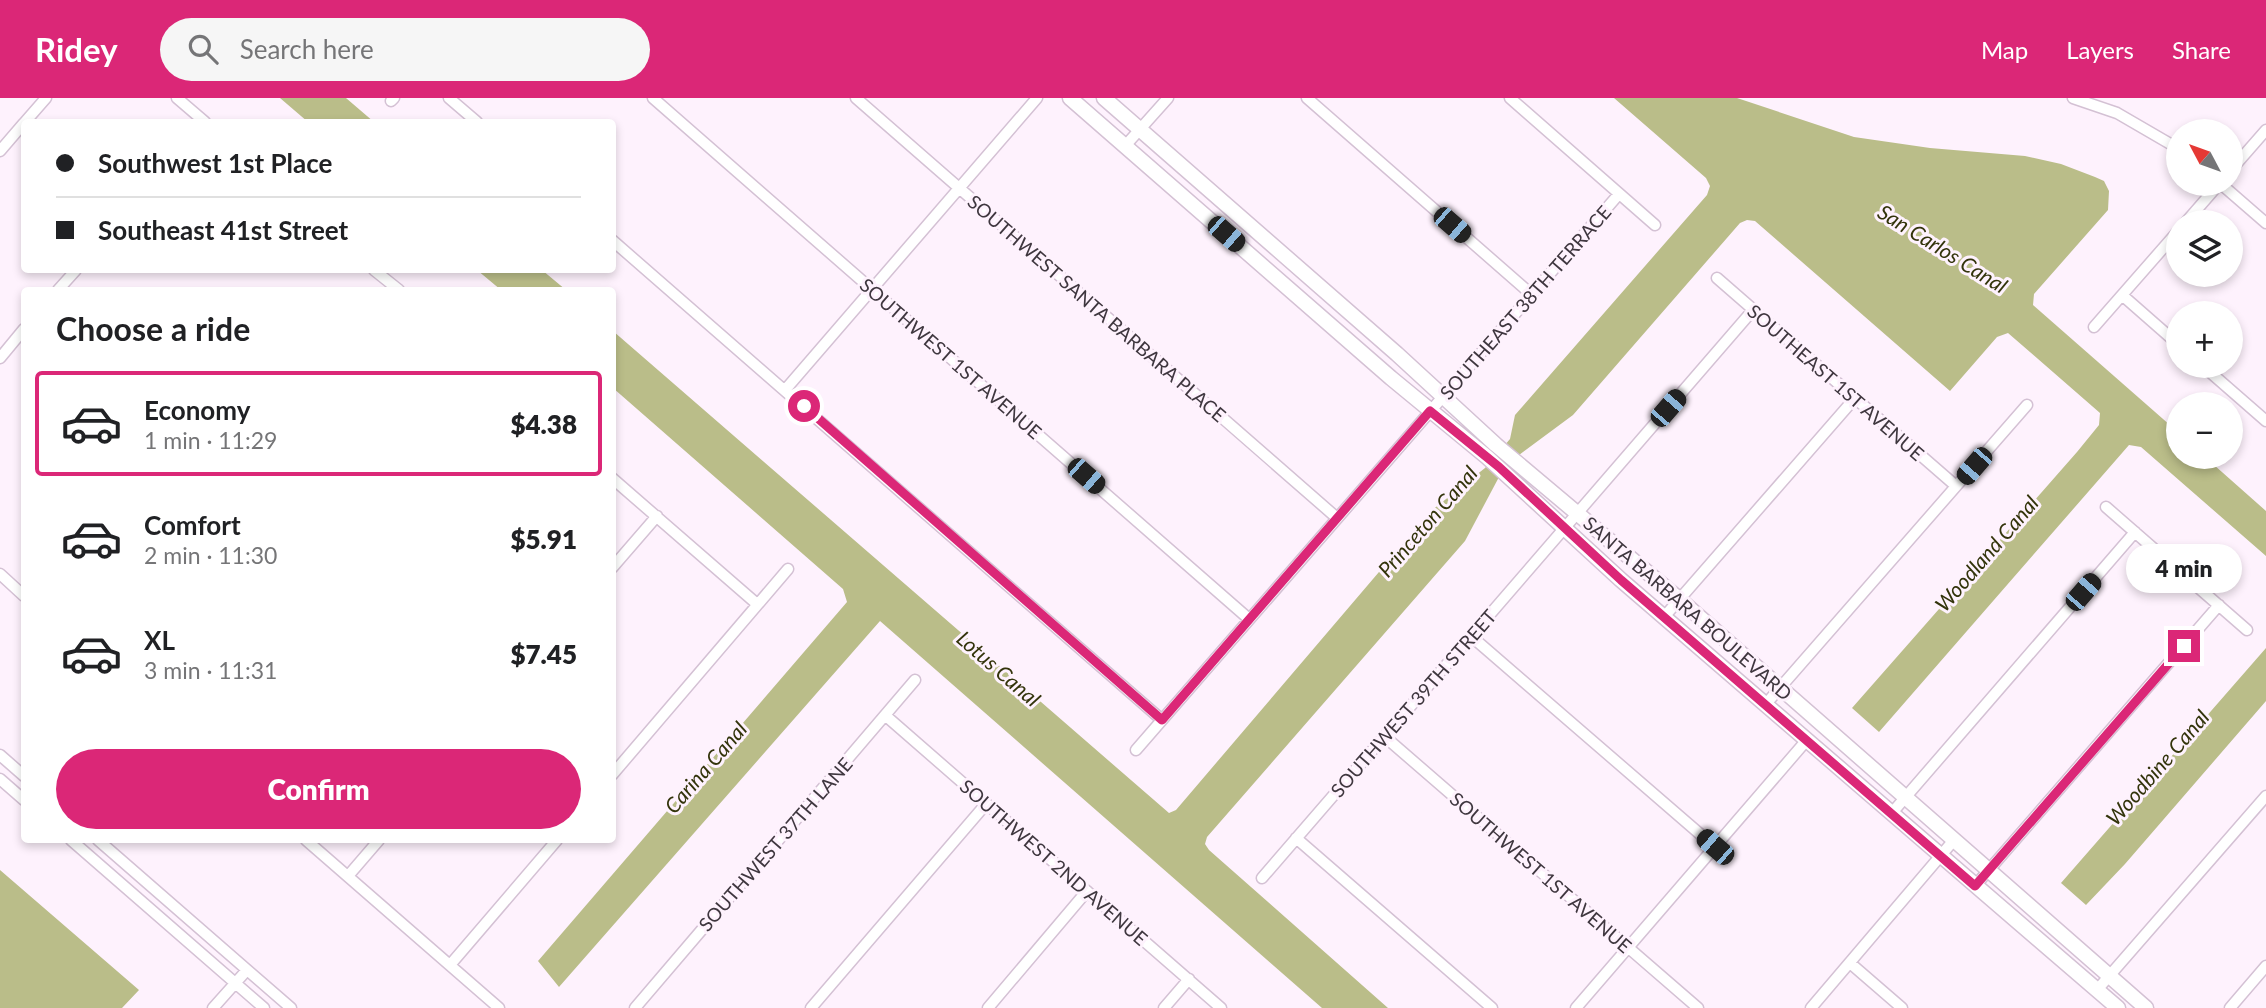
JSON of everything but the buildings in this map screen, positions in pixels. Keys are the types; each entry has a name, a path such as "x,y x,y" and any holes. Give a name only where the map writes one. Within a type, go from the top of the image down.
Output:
{"main road":[{"name":"SANTA BARBARA BOULEVARD","path":"1070,98 1430,411 1492,451"},
{"name":"SANTA BARBARA BOULEVARD","path":"1104,98 1444,396 1564,527 1664,617 2118,1008"},
{"path":"1268,270 1282,254"},
{"name":"SANTA BARBARA BOULEVARD","path":"1516,472 1578,513 2146,1008"}],"street":[{"path":"28,119 46,98"},
{"path":"177,98 200,119"},
{"path":"449,98 474,119"},
{"name":"SOUTHWEST 1ST AVENUE","path":"653,98 1249,619"},
{"name":"SOUTHWEST SANTA BARBARA PLACE","path":"856,98 1337,518"},
{"path":"785,390 1037,98"},
{"path":"1125,146 1168,98"},
{"path":"1307,98 1531,294"},
{"path":"1510,98 1655,225"},
{"path":"2073,98 2117,113 2166,141"},
{"path":"0,151 21,127"},
{"path":"2244,155 2266,130"},
{"name":"SOUTHEAST 38TH TERRACE","path":"1136,750 1619,194"},
{"path":"2197,210 2209,196"},
{"path":"2234,196 2266,223"},
{"path":"616,243 1162,720"},
{"path":"2095,327 2166,245"},
{"path":"61,287 73,273"},
{"path":"378,273 394,287"},
{"name":"SOUTHEAST 1ST AVENUE","path":"1717,278 1956,486"},
{"path":"2122,295 2166,334"},
{"name":"SOUTHWEST 39TH STREET","path":"1262,878 1753,310"},
{"path":"0,358 21,333"},
{"path":"2217,378 2266,421"},
{"path":"1664,617 1854,398"},
{"path":"1765,705 2027,405"},
{"path":"616,481 757,604"},
{"path":"2106,506 2247,630"},
{"path":"616,563 657,516"},
{"path":"1891,814 2135,532"},
{"path":"616,770 788,569"},
{"path":"0,574 21,593"},
{"path":"1975,886 2219,605"},
{"path":"1471,636 1715,847"},
{"name":"SOUTHWEST 37TH LANE","path":"635,1008 915,680"},
{"name":"SOUTHWEST 2ND AVENUE","path":"886,716 1221,1008"},
{"name":"SOUTHWEST 1ST AVENUE","path":"1384,736 1698,1008"},
{"path":"1576,1008 1806,741"},
{"path":"0,755 21,773"},
{"path":"0,779 21,797"},
{"path":"2097,990 2266,796"},
{"path":"811,1008 986,804"},
{"path":"1296,838 1492,1008"},
{"path":"1811,1008 1954,840"},
{"path":"74,843 264,1008"},
{"path":"101,843 291,1008"},
{"path":"310,843 499,1008"},
{"path":"348,876 376,843"},
{"path":"450,965 554,843"},
{"path":"988,1008 1087,891"},
{"path":"1850,963 1902,1008"},
{"path":"2230,1008 2266,966"},
{"path":"213,1008 247,970"},
{"path":"1164,1008 1188,979"}],"water":[{"path":"280,98 346,98 370,119 304,119"},
{"path":"1614,98 1737,98 1854,137 1930,148 2025,156 2061,164 2104,181 2109,191 2108,210 2034,294 2033,305 2166,422 2166,469 2141,447 2129,445 1879,732 1852,708 2077,452 2099,425 2100,413 2008,333 1997,337 1950,391 1755,221 1747,220 1740,223 1573,415 1519,455 1499,477 1465,541 1207,837 1205,844 1209,850 1388,1008 1322,1008 880,621 559,987 538,961 847,602 843,589 616,391 616,334 1169,813 1176,810 1431,511 1485,468 1510,439 1515,415 1707,195 1710,186 1706,178"},
{"path":"481,273 546,273 562,287 497,287"},
{"path":"2166,469 2219,469 2266,511 2266,556"},
{"path":"2266,648 2266,701 2125,864 2086,905 2061,883"},
{"path":"0,870 139,990 122,1008 0,1008"}],"route":[{"path":"804,406 1162,720 1430,411 1499,467 1621,580 1975,886 2184,646"}],"water label":[{"name":"San Carlos Canal","path":"1943,248"},
{"name":"Princeton Canal","path":"1427,521"},
{"name":"Woodland Canal","path":"1986,553"},
{"name":"Lotus Canal","path":"999,668"},
{"name":"Carina Canal","path":"705,767"},
{"name":"Woodbine Canal","path":"2157,767"}]}
